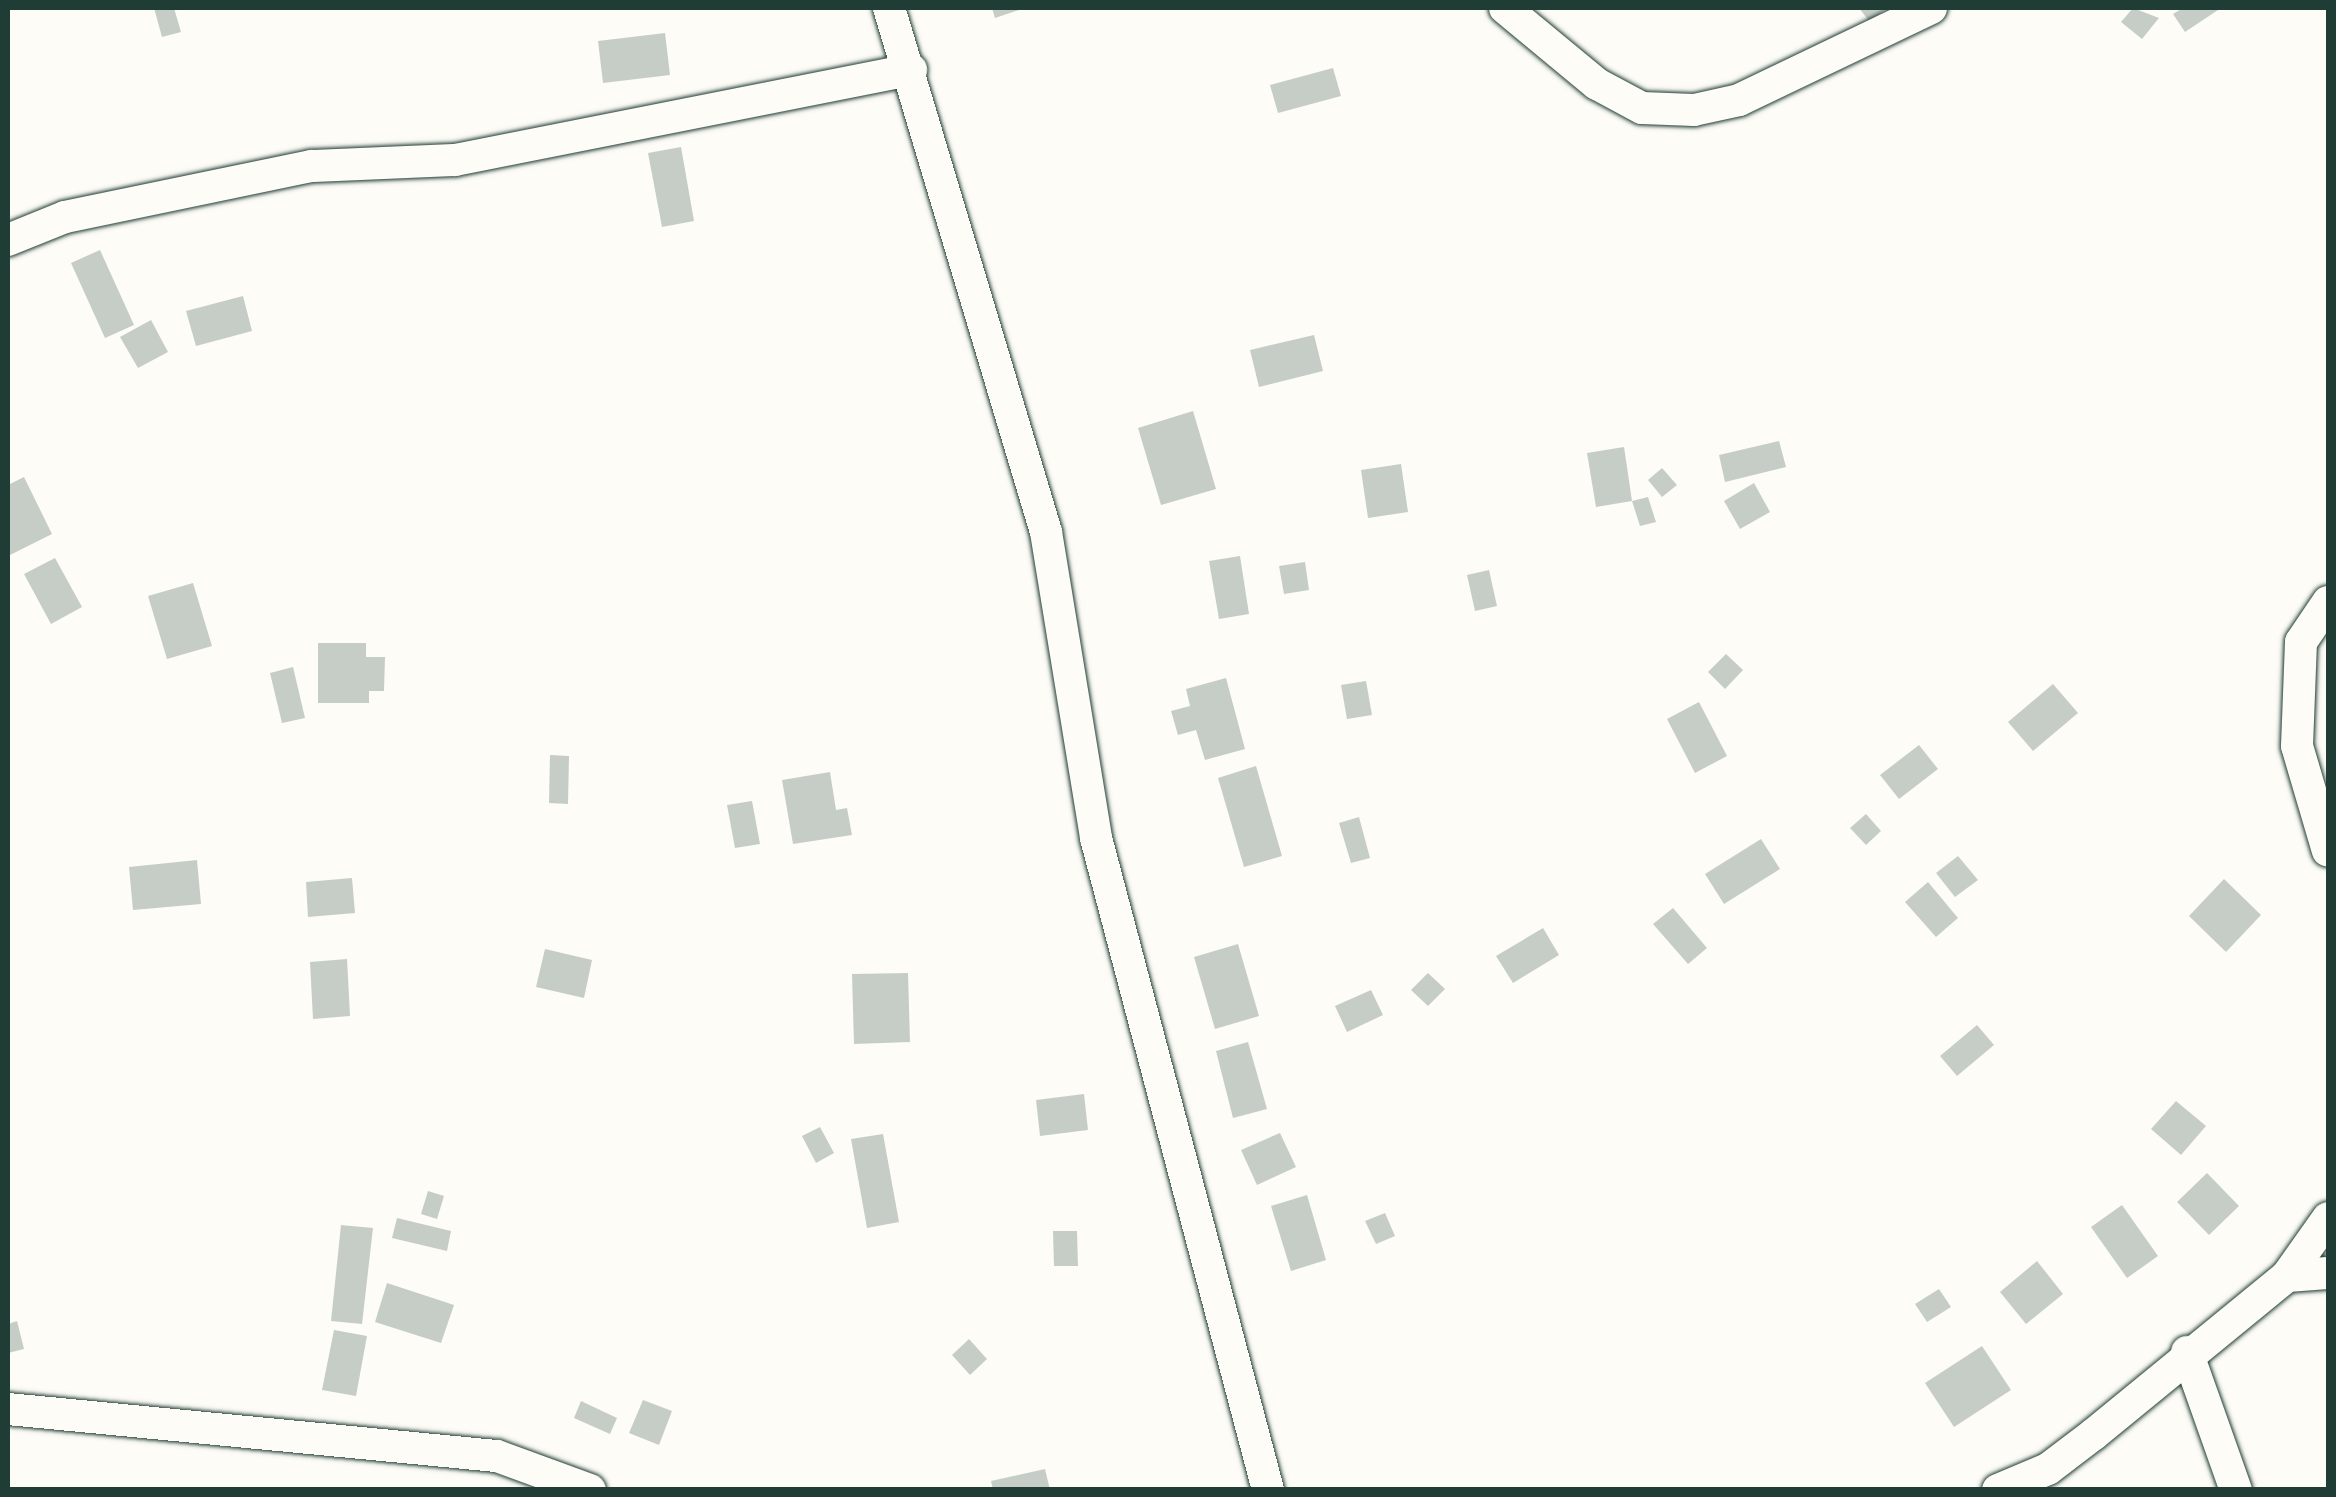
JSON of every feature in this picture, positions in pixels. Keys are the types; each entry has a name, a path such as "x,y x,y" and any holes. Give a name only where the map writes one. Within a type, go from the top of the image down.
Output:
{"street":[{"path":"889,8 912,70 1046,532 1096,838 1268,1490"},
{"path":"1505,8 1597,84 1642,108 1694,110 1794,77 1931,8"},
{"path":"8,240 65,217 312,166 455,160 912,70"},
{"path":"2328,602 2301,642 2297,746 2328,850"},
{"path":"1998,1490 2048,1469 2187,1352 2286,1276 2328,1218"},
{"path":"2286,1276 2328,1273"},
{"path":"2187,1352 2236,1490"},
{"path":"8,1409 498,1456 590,1490"}],"building":[{"path":"154,8 174,8 181,32 162,37"},
{"path":"992,8 1025,8 995,18"},
{"path":"1859,8 1887,8 1869,21"},
{"path":"2133,8 2159,18 2142,39 2121,22"},
{"path":"2183,8 2221,8 2185,32 2173,14"},
{"path":"665,33 670,75 603,83 598,41"},
{"path":"1333,68 1341,96 1278,113 1270,85"},
{"path":"681,147 694,221 662,227 648,153"},
{"path":"100,250 134,325 105,338 71,263"},
{"path":"243,296 252,331 196,346 186,311"},
{"path":"151,320 168,352 138,368 120,337"},
{"path":"1314,335 1323,371 1259,387 1250,350"},
{"path":"1193,411 1216,489 1161,505 1138,428"},
{"path":"1779,441 1786,467 1725,482 1719,455"},
{"path":"1624,447 1632,501 1596,507 1587,453"},
{"path":"1401,464 1408,512 1368,518 1361,470"},
{"path":"1662,468 1677,485 1662,497 1648,480"},
{"path":"24,477 52,534 8,556 8,485"},
{"path":"1754,483 1770,512 1740,529 1724,501"},
{"path":"1648,497 1656,522 1640,526 1632,501"},
{"path":"1240,556 1249,614 1219,619 1209,561"},
{"path":"55,558 82,607 51,624 24,574"},
{"path":"1305,562 1309,590 1284,594 1279,566"},
{"path":"1489,570 1497,606 1475,611 1467,575"},
{"path":"193,583 212,646 167,659 148,596"},
{"path":"318,643 366,643 366,657 385,657 384,691 369,691 369,703 318,703"},
{"path":"1726,654 1743,670 1725,689 1708,672"},
{"path":"293,667 305,718 282,723 270,673"},
{"path":"1226,678 1245,749 1205,760 1196,730 1178,735 1171,711 1190,706 1186,689"},
{"path":"1366,681 1372,715 1347,719 1341,685"},
{"path":"2053,684 2078,713 2033,751 2008,722"},
{"path":"1699,702 1727,756 1695,773 1667,719"},
{"path":"1919,745 1938,769 1899,799 1880,775"},
{"path":"550,755 569,756 568,804 549,803"},
{"path":"1256,766 1282,856 1244,867 1218,778"},
{"path":"830,772 836,810 847,808 852,835 793,844 782,780"},
{"path":"752,801 760,844 735,848 727,805"},
{"path":"1866,814 1881,831 1866,845 1850,828"},
{"path":"1359,817 1370,858 1351,863 1339,823"},
{"path":"1761,839 1780,869 1724,904 1705,874"},
{"path":"1958,856 1978,880 1955,897 1936,873"},
{"path":"197,860 201,904 133,910 129,867"},
{"path":"352,878 355,913 308,917 306,882"},
{"path":"2224,879 2261,915 2226,952 2189,916"},
{"path":"1928,882 1958,918 1936,937 1905,902"},
{"path":"1673,908 1707,948 1688,964 1653,924"},
{"path":"1543,928 1559,955 1513,983 1496,956"},
{"path":"1238,944 1259,1016 1215,1029 1194,957"},
{"path":"545,949 592,960 584,998 536,987"},
{"path":"347,959 350,1016 313,1019 310,962"},
{"path":"908,973 910,1042 854,1044 852,974"},
{"path":"1428,973 1445,989 1428,1006 1411,990"},
{"path":"1371,990 1383,1015 1347,1032 1335,1006"},
{"path":"1977,1025 1994,1045 1957,1076 1940,1056"},
{"path":"1248,1042 1267,1109 1233,1118 1216,1051"},
{"path":"1084,1094 1088,1130 1040,1136 1036,1100"},
{"path":"2176,1101 2206,1126 2181,1155 2151,1129"},
{"path":"820,1127 834,1153 816,1163 802,1136"},
{"path":"1280,1133 1296,1167 1257,1185 1241,1150"},
{"path":"883,1134 899,1222 867,1228 851,1139"},
{"path":"2207,1173 2239,1206 2209,1235 2177,1202"},
{"path":"428,1191 444,1196 437,1219 421,1214"},
{"path":"1307,1195 1326,1260 1291,1271 1271,1206"},
{"path":"2122,1205 2158,1256 2127,1278 2091,1227"},
{"path":"1385,1213 1395,1236 1376,1244 1365,1221"},
{"path":"397,1218 451,1231 447,1251 392,1238"},
{"path":"341,1225 373,1228 362,1324 331,1321"},
{"path":"1053,1231 1077,1231 1078,1266 1054,1266"},
{"path":"2037,1261 2063,1294 2026,1324 2000,1292"},
{"path":"387,1283 454,1305 441,1343 375,1322"},
{"path":"1939,1289 1951,1307 1927,1322 1915,1304"},
{"path":"17,1321 24,1349 8,1353 8,1324"},
{"path":"334,1330 367,1336 356,1396 322,1390"},
{"path":"969,1339 987,1359 970,1375 952,1355"},
{"path":"1982,1346 2011,1390 1954,1427 1925,1383"},
{"path":"643,1400 672,1411 659,1445 629,1433"},
{"path":"581,1401 617,1418 610,1434 574,1418"},
{"path":"1045,1469 1050,1490 993,1490 991,1481"}]}
